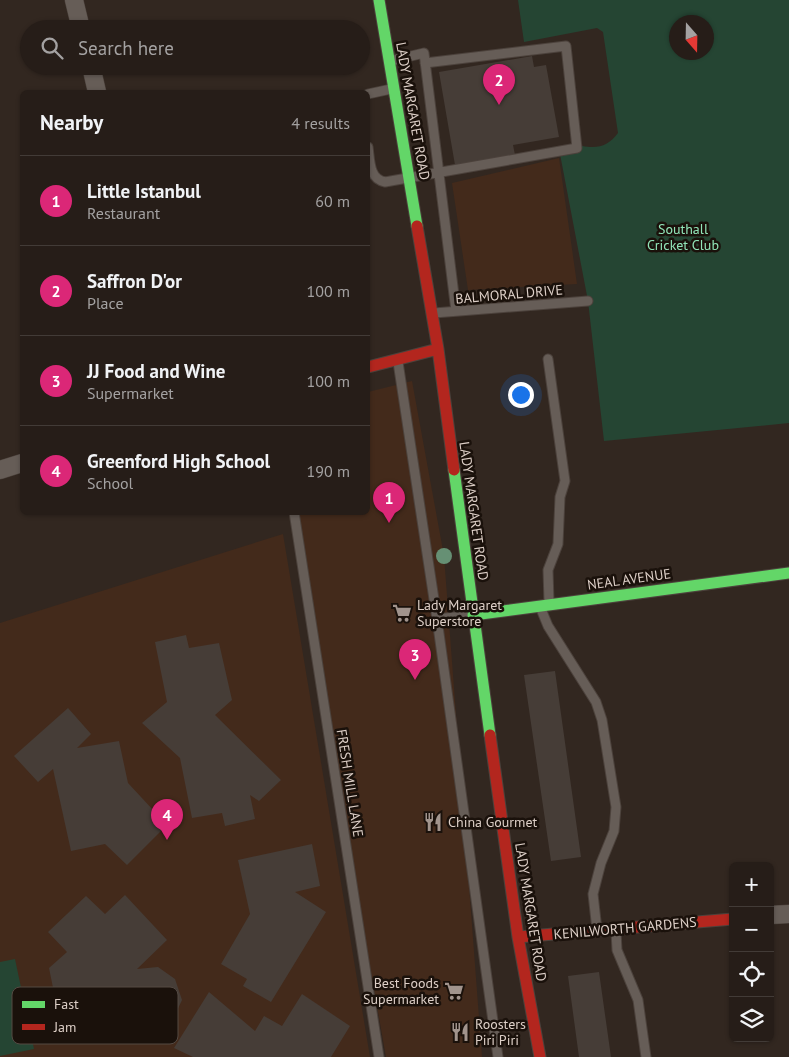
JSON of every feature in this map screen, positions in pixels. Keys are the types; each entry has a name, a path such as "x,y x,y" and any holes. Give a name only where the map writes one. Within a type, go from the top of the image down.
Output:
{"street":[{"path":"74,0 79,20"},
{"name":"LADY MARGARET ROAD","path":"379,0 438,349 518,937 540,1057"},
{"path":"93,75 97,90"},
{"path":"370,366 438,349"},
{"path":"0,470 20,465"},
{"name":"NEAL AVENUE","path":"473,615 789,573"},
{"path":"774,915 789,914"},
{"name":"KENILWORTH GARDENS","path":"518,937 729,919"}],"lane":[{"path":"370,156 374,177 378,181 386,182 577,148 566,46 425,63"},
{"path":"389,62 424,53 456,312"},
{"path":"370,94 394,89"},
{"name":"BALMORAL DRIVE","path":"432,314 588,301"},
{"path":"398,359 437,619 498,1057"},
{"path":"548,359 565,481 560,497 558,544 548,570 544,606 548,626 596,702 602,720 616,807 614,831 601,863 593,894 597,930"},
{"name":"FRESH MILL LANE","path":"294,515 379,1057"},
{"path":"437,619 473,615"},
{"path":"615,929 617,950 638,1000 646,1057"}],"shaded area":[{"path":"559,158 577,284 468,290 452,183"},
{"path":"412,381 444,556 482,1057 386,1057 293,531 292,515 370,515 370,392"},
{"path":"283,534 370,1057 0,1057 0,623"}],"green space":[{"name":"Southall Cricket Club","path":"518,0 789,0 789,423 604,441 588,301 560,154 580,150 582,146 603,146 618,133 603,32 597,28 524,42"},
{"path":"15,959 21,987 12,987 12,1044 33,1044 34,1049 0,1056 0,962"}],"building":[{"path":"532,56 534,67 546,65 559,137 513,145 515,155 455,165 439,72"},
{"path":"186,635 189,648 219,643 232,700 215,715 281,780 259,801 250,795 255,819 225,826 222,813 192,818 180,758 142,723 167,702 155,642"},
{"path":"555,671 581,857 551,861 524,675"},
{"path":"68,708 91,734 77,748 119,741 128,783 167,825 127,865 105,844 71,851 53,769 38,782 14,756"},
{"path":"312,844 320,886 295,892 326,912 271,1002 243,986 247,979 221,964 250,914 238,860"},
{"path":"125,895 167,940 137,969 158,967 175,979 178,987 53,987 49,968 67,952 48,932 86,896 105,914"},
{"path":"599,972 611,1057 579,1057 568,976"},
{"path":"178,988 182,1000 178,1008"},
{"path":"209,992 255,1031 264,1016 282,1026 302,994 350,1026 331,1057 193,1057 174,1048"}],"traffic: fast":[{"path":"379,0 417,226"},
{"path":"454,470 490,735"},
{"path":"473,615 789,573"}],"traffic: jam":[{"path":"417,226 438,349 454,470"},
{"path":"370,366 438,349"},
{"path":"490,735 518,937 540,1057"},
{"path":"518,937 729,919"}],"place":[{"name":"Saffron D'or","path":"499,105"},
{"name":"Little Istanbul","path":"389,523"},
{"name":"Lady Margaret Superstore","path":"402,613"},
{"name":"JJ Food and Wine","path":"415,680"},
{"name":"China Gourmet","path":"433,822"},
{"name":"Greenford High School","path":"167,840"},
{"name":"Best Foods Supermarket","path":"454,991"},
{"name":"Roosters Piri Piri","path":"460,1032"}]}
